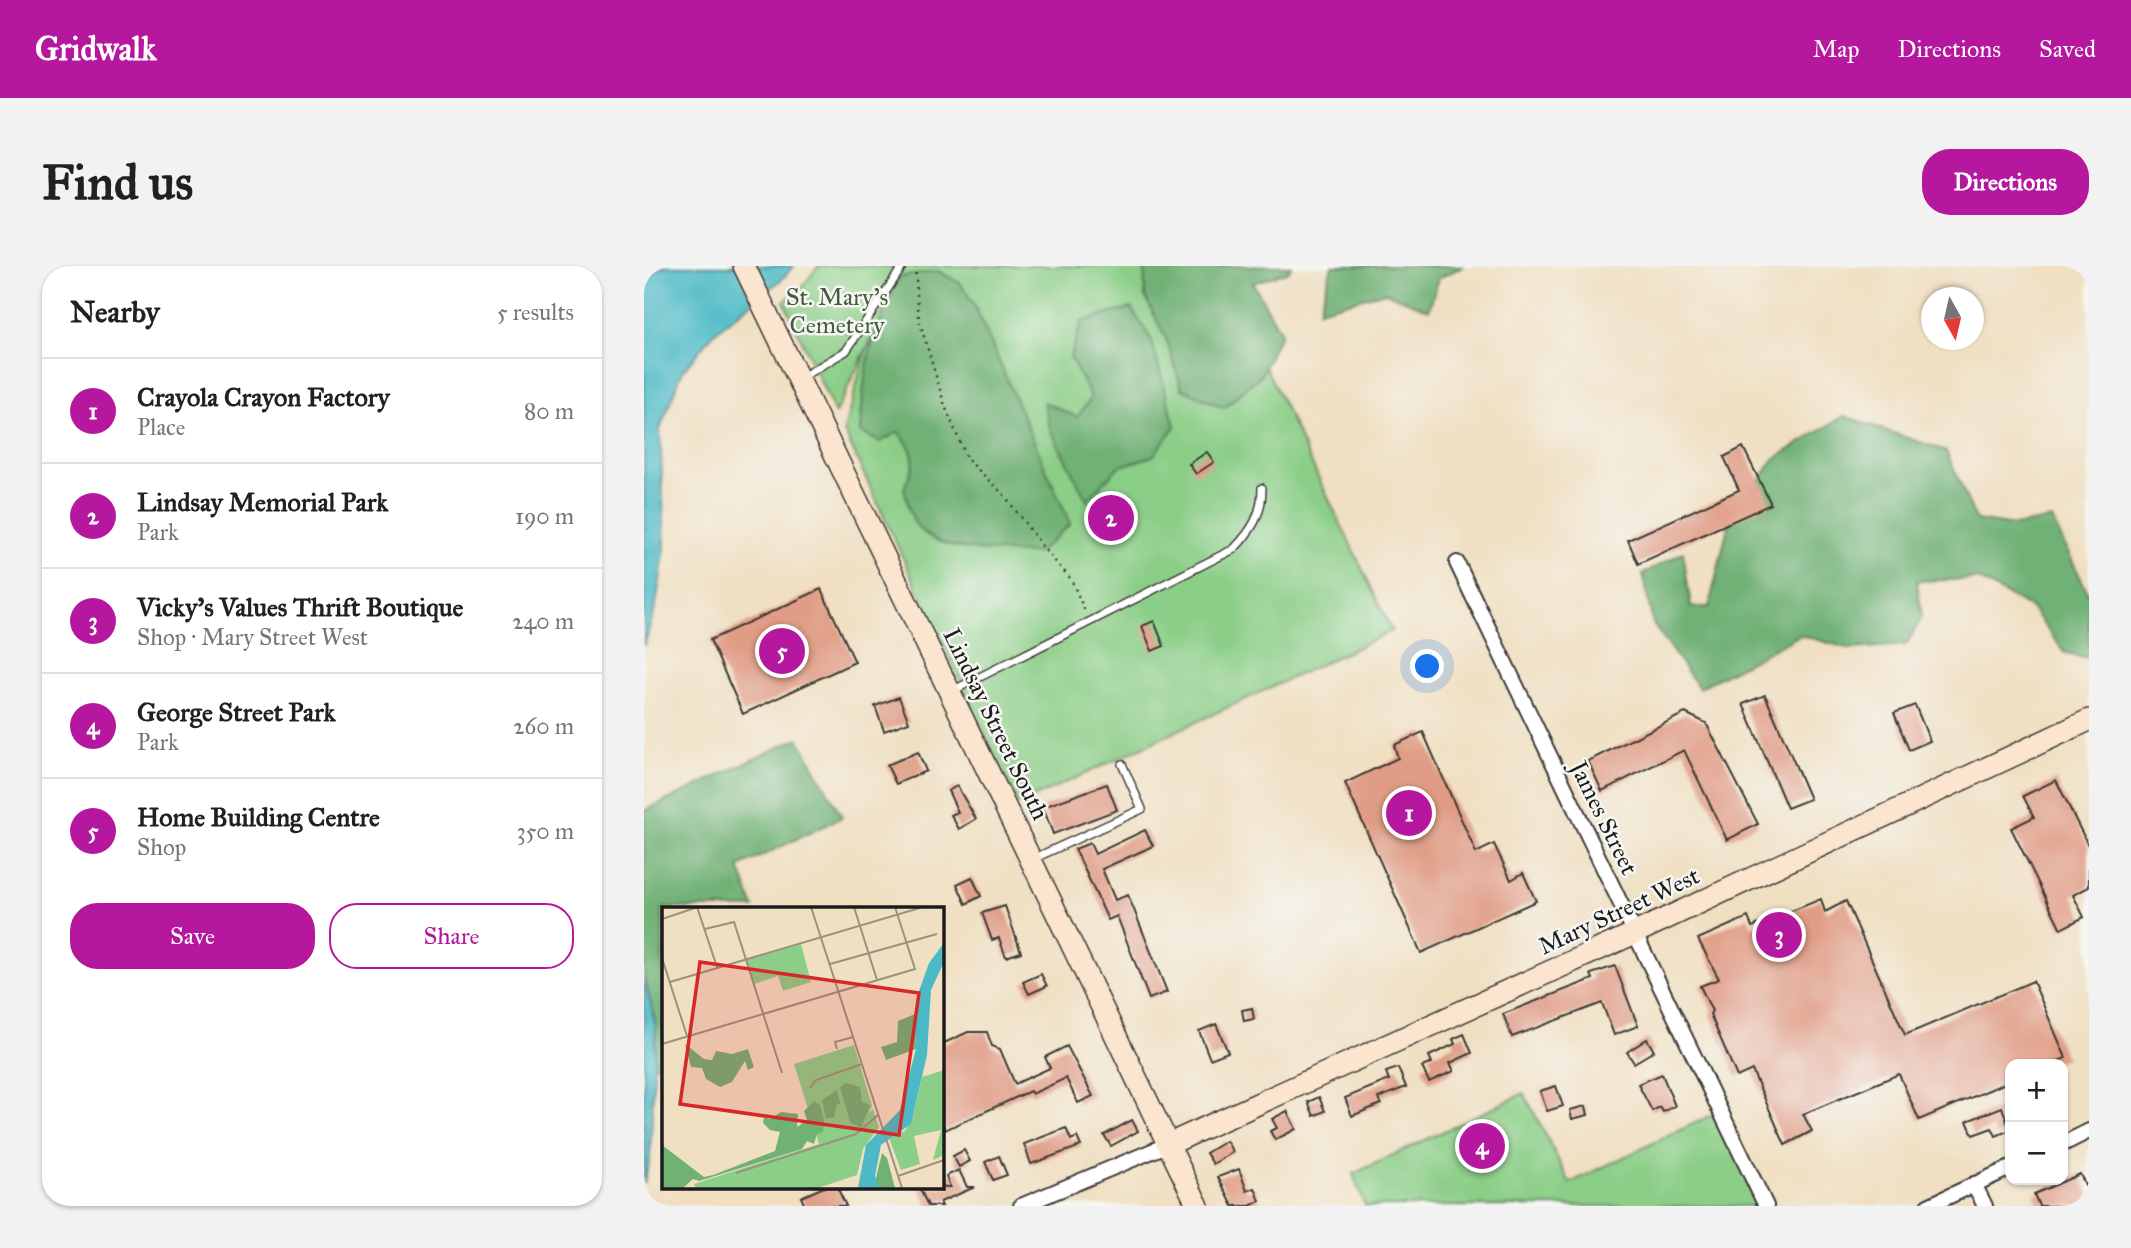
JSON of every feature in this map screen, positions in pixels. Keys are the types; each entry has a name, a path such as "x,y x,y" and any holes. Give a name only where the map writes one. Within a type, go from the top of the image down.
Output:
{"main road":[{"name":"Lindsay Street South","path":"744,266 1198,1206"},
{"name":"Mary Street West","path":"1169,1144 1635,933 2089,720"}],"street":[{"name":"James Street","path":"1457,563 1766,1206"},
{"path":"2068,1141 2089,1131"},
{"path":"1021,1206 1169,1144"},
{"path":"1928,1206 2005,1170"},
{"path":"1974,1184 1985,1206"}],"lane":[{"path":"800,378 846,351 903,266"},
{"path":"951,691 1234,549 1251,531 1258,516 1262,488"},
{"path":"1032,859 1142,809 1122,764"}],"path":[{"path":"915,266 919,320 945,405 967,460 1004,495 1045,550 1071,579 1090,622"}],"green space":[{"name":"St. Mary's Cemetery","path":"818,266 1217,266 1392,631 1018,805 844,431 865,353 896,300 873,335 835,414 784,301 801,289"},
{"path":"1144,266 1291,266 1289,271 1253,283 1281,333 1261,375 1224,408 1182,389 1167,341 1145,296"},
{"path":"1332,266 1464,266 1439,278 1429,310 1385,292 1319,310"},
{"path":"938,271 960,283 974,304 1070,524 1038,553 973,550 941,542 927,535 914,522 904,488 913,464 909,446 898,432 880,442 861,433 863,389 870,352 899,277"},
{"path":"1131,308 1151,339 1175,426 1153,456 1118,467 1087,501 1050,429 1044,402 1077,417 1091,398 1070,357 1082,321"},
{"path":"1844,416 1946,451 1976,520 2014,526 2052,519 2089,595 2089,658 2066,654 2031,608 1978,579 1917,581 1922,617 1906,645 1851,649 1800,635 1699,688 1653,624 1643,574 1683,552 1691,607 1709,607 1728,527 1774,459"},
{"path":"798,738 842,817 739,867 754,907 662,907 662,1064 654,1066 656,1026 644,976 644,811"},
{"path":"1524,1093 1570,1183 1722,1110 1767,1206 1365,1206 1353,1174"}],"water":[{"path":"664,266 794,266 781,280 715,332 683,370 660,429 665,548 656,605 644,646 644,279"},
{"path":"644,976 656,1026 650,1157 644,1184"}],"building":[{"path":"1743,447 1771,504 1638,564 1628,540 1739,490 1724,457"},
{"path":"1207,452 1214,462 1196,474 1189,464"},
{"path":"821,589 855,662 743,714 710,640"},
{"path":"1154,621 1164,646 1152,651 1142,626"},
{"path":"1765,695 1810,799 1787,808 1743,704"},
{"path":"899,697 909,722 884,731 875,706"},
{"path":"1915,705 1930,741 1909,750 1894,713"},
{"path":"1685,713 1706,723 1758,824 1727,840 1684,750 1602,791 1588,761"},
{"path":"1423,732 1476,853 1494,844 1511,880 1523,873 1536,901 1421,953 1345,783 1398,758 1394,745"},
{"path":"918,752 926,771 896,784 887,765"},
{"path":"2056,780 2089,847 2089,887 2073,895 2084,917 2061,929 2011,828 2034,817 2023,796"},
{"path":"1107,784 1117,810 1053,834 1043,807"},
{"path":"957,786 976,819 959,829 951,815 958,812 948,791"},
{"path":"1145,830 1153,846 1102,869 1115,900 1128,895 1167,992 1149,999 1117,916 1108,920 1075,849 1090,843 1095,854"},
{"path":"972,877 981,896 966,904 957,884"},
{"path":"1821,899 1825,912 1846,901 1905,1035 2033,981 2066,1058 2005,1059 2005,1083 1919,1120 1899,1074 1803,1114 1812,1131 1785,1145 1752,1070 1737,1077 1700,986 1719,979 1698,939 1748,917 1752,927"},
{"path":"1005,906 1021,952 1006,957 999,938 992,940 982,913"},
{"path":"1615,966 1638,1026 1614,1035 1602,1003 1512,1037 1503,1014 1593,979 1591,974"},
{"path":"1041,974 1047,986 1029,994 1023,982"},
{"path":"1252,1008 1254,1019 1244,1021 1242,1010"},
{"path":"1216,1024 1228,1052 1210,1059 1199,1031"},
{"path":"968,1032 987,1032 992,1046 1000,1049 1015,1084 1050,1068 1045,1057 1067,1046 1093,1096 1078,1103 1066,1078 1032,1094 1030,1091 945,1130 943,1044"},
{"path":"1464,1034 1472,1053 1450,1063 1454,1071 1429,1082 1422,1067 1432,1063 1429,1056 1455,1044 1453,1039"},
{"path":"1647,1039 1654,1051 1634,1063 1627,1052"},
{"path":"1398,1068 1406,1087 1378,1098 1381,1104 1352,1116 1345,1098 1389,1080 1386,1072"},
{"path":"1662,1074 1675,1106 1663,1112 1660,1107 1652,1111 1638,1084"},
{"path":"1556,1086 1563,1106 1547,1111 1540,1091"},
{"path":"1319,1097 1325,1111 1314,1116 1308,1102"},
{"path":"1586,1106 1588,1115 1572,1119 1570,1110"},
{"path":"2002,1107 2005,1132 1996,1136 1992,1128 1973,1135 1967,1121"},
{"path":"1287,1111 1296,1129 1275,1140 1270,1131 1277,1128 1272,1119"},
{"path":"1132,1120 1138,1131 1111,1146 1104,1135"},
{"path":"1066,1128 1071,1140 1077,1137 1081,1146 1031,1164 1024,1144"},
{"path":"1226,1141 1233,1152 1213,1164 1206,1153"},
{"path":"964,1150 970,1161 959,1167 953,1156"},
{"path":"999,1156 1007,1175 993,1180 985,1162"},
{"path":"1239,1169 1247,1191 1255,1188 1260,1201 1250,1206 1233,1206 1218,1177"},
{"path":"959,1170 967,1187 975,1187 940,1202 942,1206 928,1206 919,1188 950,1187 946,1176"},
{"path":"2080,1174 2089,1193 2089,1206 2039,1206 2034,1194 2055,1185 2068,1185 2068,1179"},
{"path":"822,1188 837,1188 846,1206 805,1206 801,1197"}],"place":[{"name":"Lindsay Memorial Park","path":"1111,518"},
{"name":"Home Building Centre","path":"782,651"},
{"name":"Crayola Crayon Factory","path":"1409,813"},
{"name":"Vicky's Values Thrift Boutique","path":"1779,935"},
{"name":"George Street Park","path":"1482,1146"}]}
